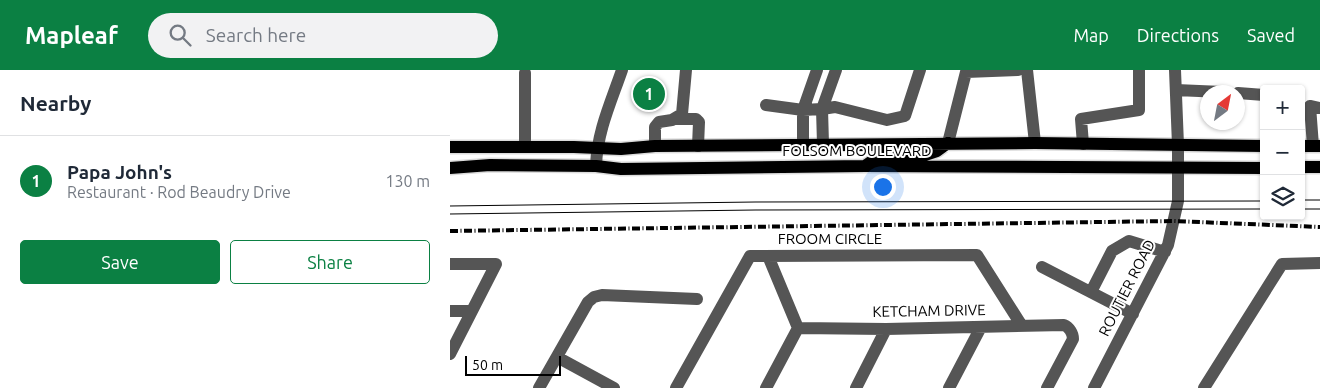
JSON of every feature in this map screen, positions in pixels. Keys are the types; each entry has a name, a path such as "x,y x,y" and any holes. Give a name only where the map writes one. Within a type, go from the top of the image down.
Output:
{"main road":[{"name":"FOLSOM BOULEVARD","path":"450,147 621,149 655,146 948,143 1260,146"},
{"path":"865,166 878,157 925,156 937,151 948,143"},
{"name":"FOLSOM BOULEVARD","path":"450,168 490,165 596,166 621,169 865,166 1260,168"},
{"path":"1305,167 1320,167"}],"street":[{"path":"596,166 601,128 622,70"},
{"path":"674,119 682,114 686,70"},
{"path":"803,144 803,110 817,70"},
{"path":"823,144 822,109 836,70"},
{"path":"766,105 803,110 835,107 887,120 905,116 920,70"},
{"path":"948,143 966,72 1018,70"},
{"path":"1027,70 1035,143"},
{"path":"1082,144 1081,119 1139,110 1139,70"},
{"name":"ROUTIER ROAD","path":"1095,388 1168,245 1177,209 1178,144 1175,70"},
{"path":"525,147 526,73"},
{"path":"1176,90 1200,91"},
{"path":"1245,94 1260,95"},
{"path":"1311,146 1310,106 1320,108"},
{"path":"655,146 655,127 659,122 674,119 696,119 699,122 698,146"},
{"path":"1091,292 1112,252 1129,241 1165,252"},
{"name":"FROOM CIRCLE","path":"676,388 750,256 977,255 1022,326"},
{"path":"766,388 798,328 768,256"},
{"path":"1204,388 1282,264 1320,263"},
{"path":"450,264 496,264 450,354"},
{"path":"1042,267 1132,314"},
{"path":"540,388 588,302 594,297 602,295 697,299"},
{"path":"450,311 472,311"},
{"name":"KETCHAM DRIVE","path":"798,328 886,329 1064,325 1067,326 1073,335 1071,343 1047,388"},
{"path":"948,388 981,327"},
{"path":"856,388 886,329"},
{"path":"557,358 614,388"}],"tram line":[{"path":"1305,200 1320,200"},
{"path":"450,206 755,202 1260,201"},
{"path":"450,214 755,210 1260,209"},
{"path":"1305,209 1320,209"}],"railway":[{"path":"450,231 1174,221 1320,227"}],"place":[{"name":"Papa John's","path":"649,94"}]}
